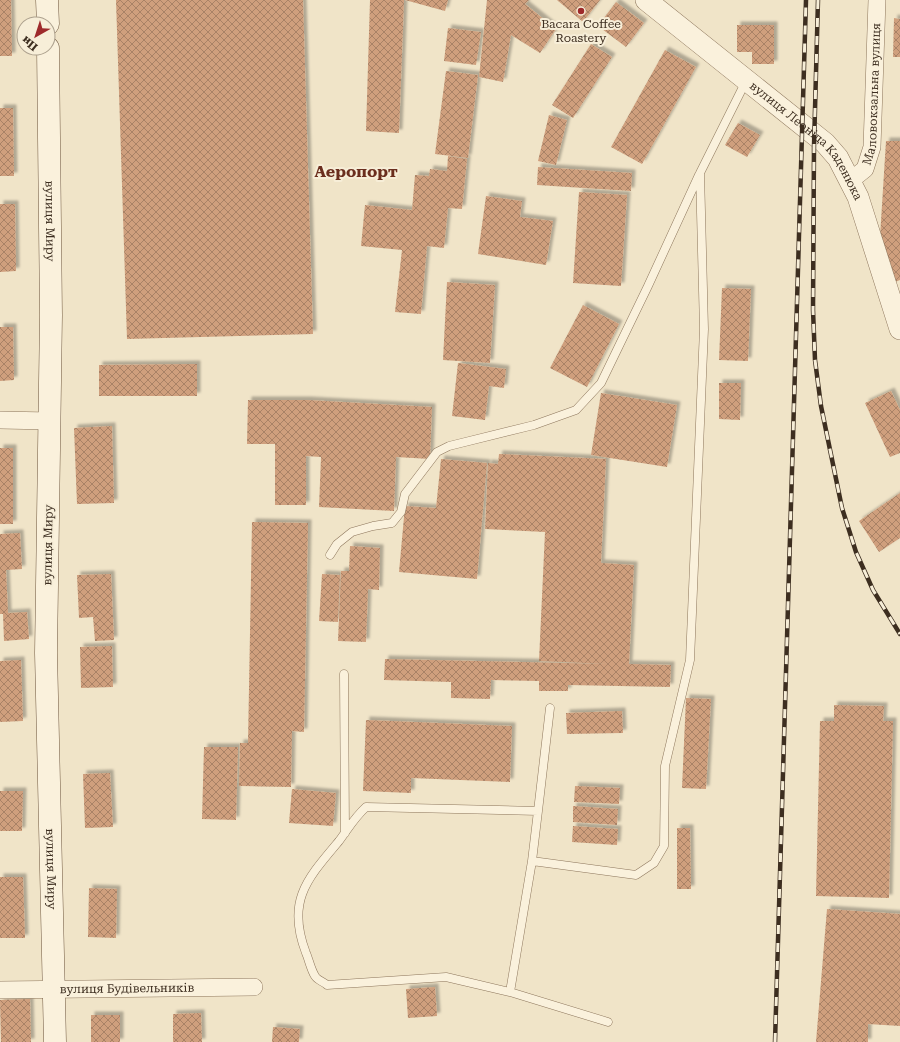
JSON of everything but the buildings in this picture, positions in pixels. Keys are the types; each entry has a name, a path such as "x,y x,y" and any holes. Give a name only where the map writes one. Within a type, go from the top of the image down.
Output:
{"main road":[{"path":"47,0 48,16"},
{"name":"вулиця Миру","path":"48,56 51,316 46,653 55,1042"}],"street":[{"name":"вулиця Леоніда Каденюка","path":"646,0 825,142 838,158 858,197 900,328"},
{"name":"Маловокзальна вулиця","path":"850,180 865,169 872,147 877,0"},
{"path":"0,420 50,421"},
{"name":"вулиця Будівельників","path":"0,990 254,987"}],"lane":[{"path":"330,555 337,544 352,532 373,526 392,523 401,512 405,494 437,452 450,446 534,425 576,410 601,383 700,173 746,80"},
{"path":"532,861 636,875 654,863 664,846 665,766 690,660 704,329 700,173"},
{"path":"344,674 345,834"},
{"path":"510,992 532,861 550,708"},
{"path":"538,811 366,808 355,817 345,834 310,877 299,900 298,921 303,945 316,977 327,985 446,977 510,992 608,1022"}],"railway":[{"path":"775,1042 806,0"},
{"path":"818,0 814,146 813,310 815,360 821,406 842,508 856,552 873,590 900,634"}],"place":[{"name":"Bacara Coffee Roastery","path":"581,11"}],"district":[{"name":"Аеропорт","path":"356,171"}]}
